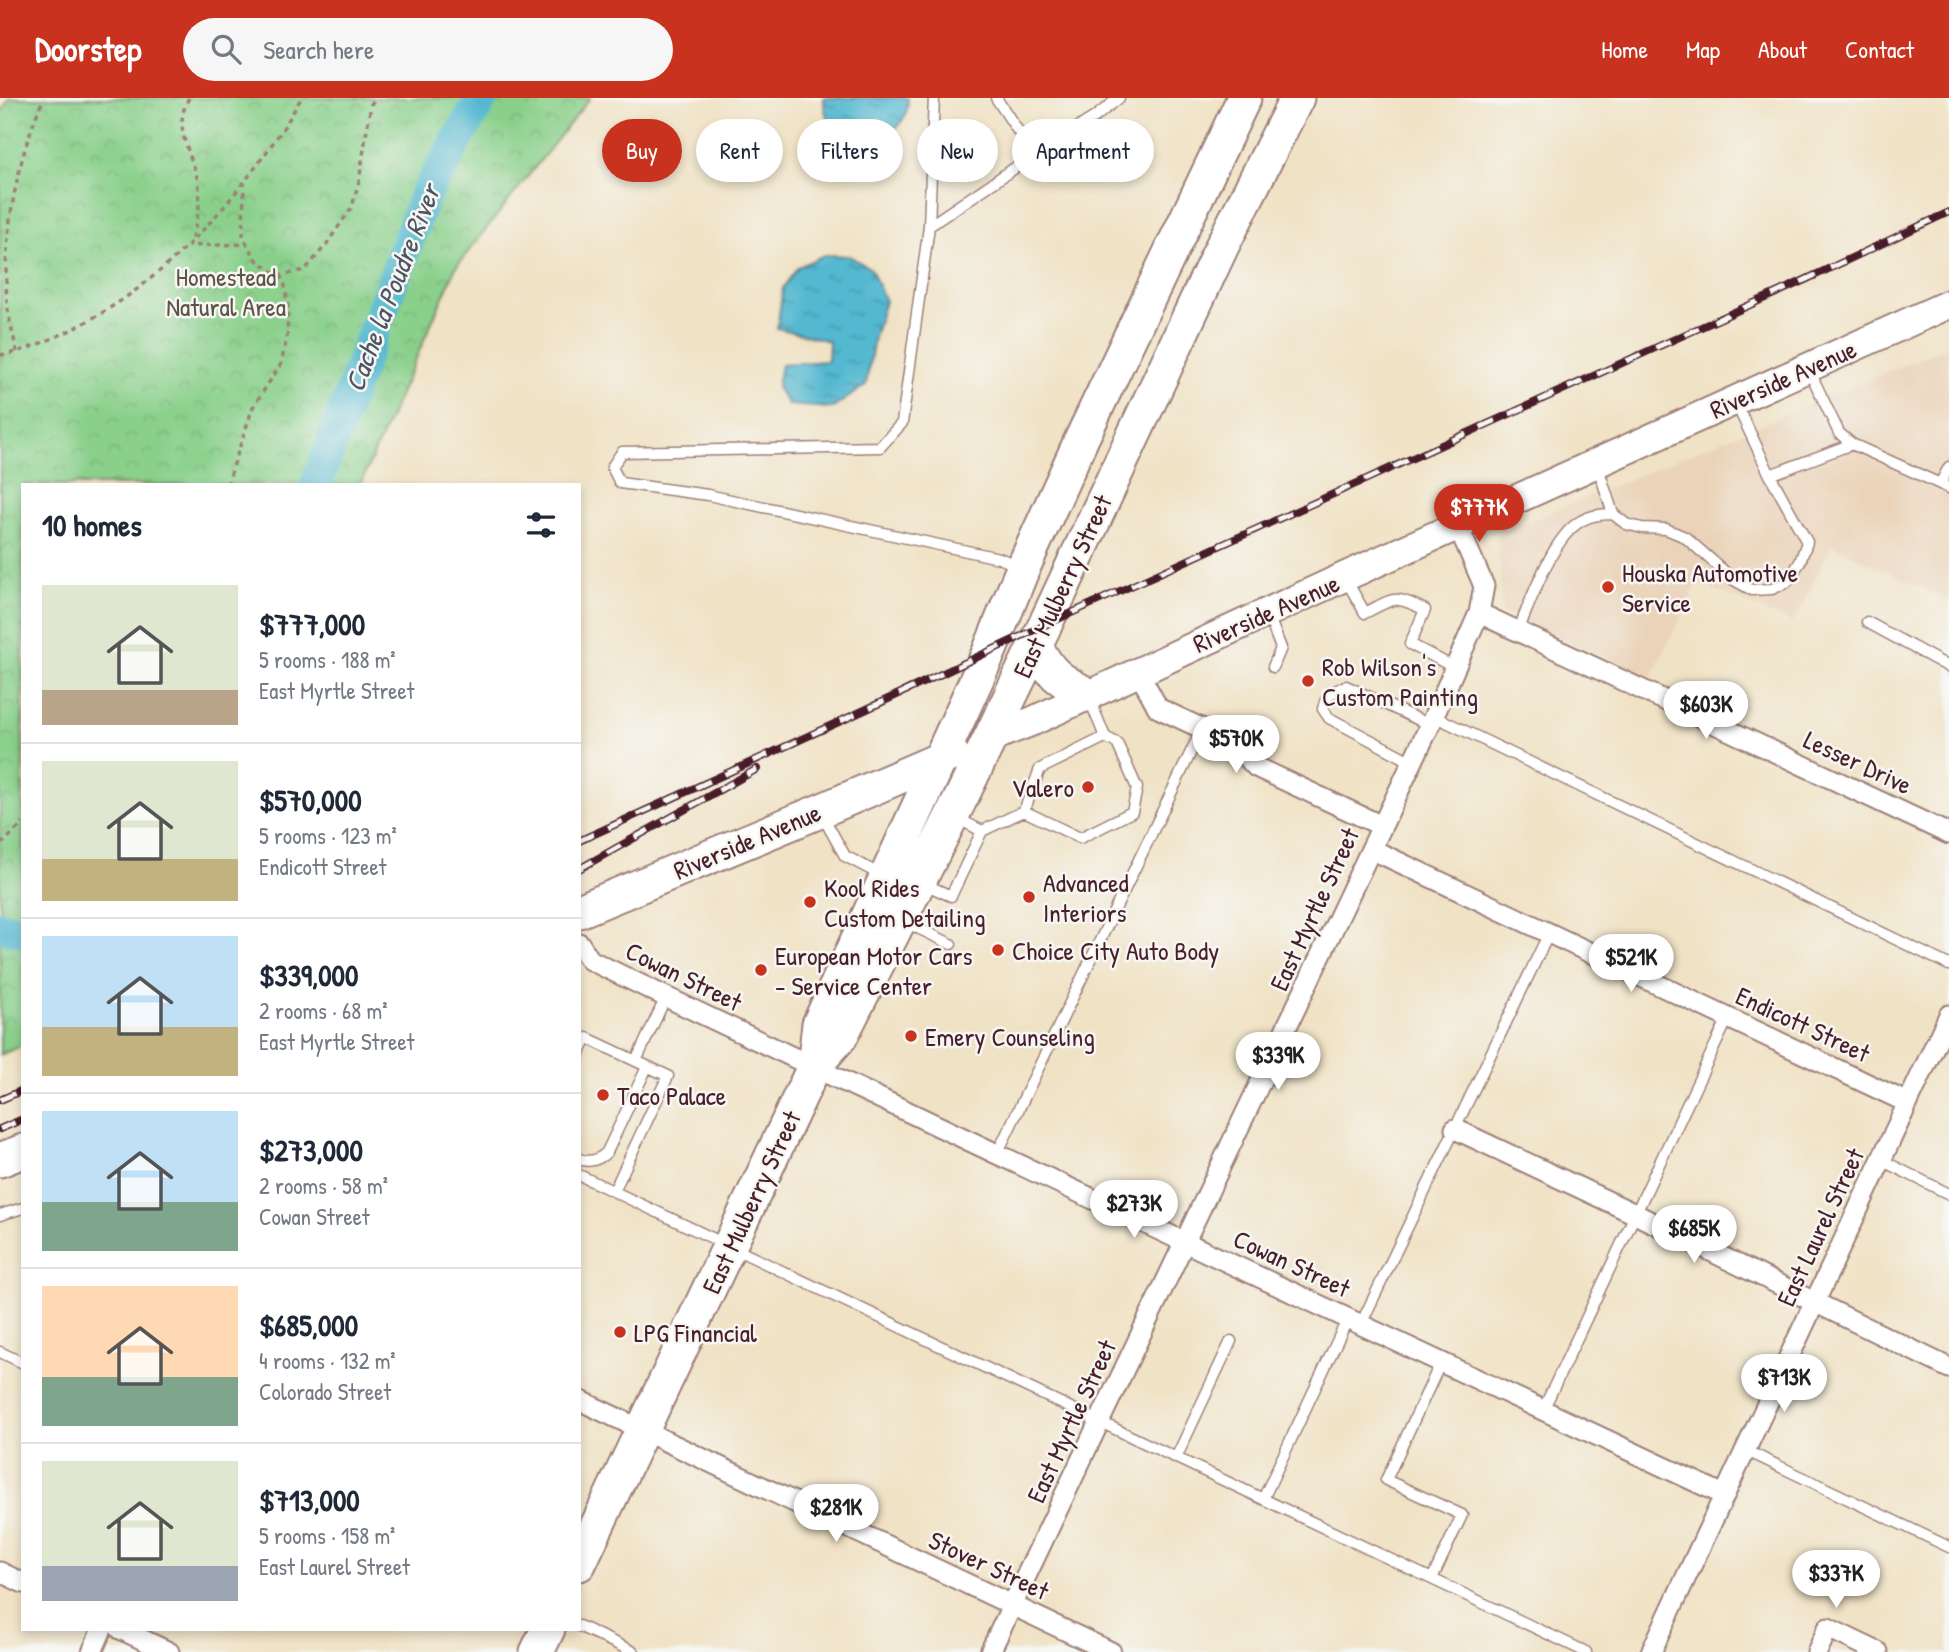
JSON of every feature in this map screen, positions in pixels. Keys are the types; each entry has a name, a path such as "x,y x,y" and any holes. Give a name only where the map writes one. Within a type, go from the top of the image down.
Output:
{"highway":[{"name":"East Mulberry Street","path":"814,1067 819,1024 990,650 1023,568 1100,400 1244,98"},
{"name":"East Mulberry Street","path":"581,1560 814,1067 842,1036 1035,644 1222,246 1297,98"},
{"path":"1035,644 1052,673 1088,695"},
{"name":"Riverside Avenue","path":"581,910 989,738"},
{"path":"0,1160 21,1151"},
{"path":"537,1652 547,1631"}],"main road":[{"name":"Riverside Avenue","path":"989,738 1033,721 1344,577 1949,304"}],"street":[{"name":"East Myrtle Street","path":"990,1652 1432,721 1479,613 1484,586 1458,526"},
{"name":"Lesser Drive","path":"1479,613 1949,834"},
{"path":"1138,671 1158,708 1233,743 1256,767 1382,825"},
{"name":"Endicott Street","path":"1371,849 1908,1103"},
{"name":"Cowan Street","path":"581,946 590,960 666,997 1724,1495"},
{"name":"East Laurel Street","path":"1651,1652 1908,1103 1943,1046 1949,1015"},
{"path":"1455,1129 1636,1214 1949,1368"},
{"name":"Stover Street","path":"581,1401 1111,1652"},
{"path":"0,1572 21,1582"},
{"path":"1817,1652 1828,1629 1878,1652"},
{"path":"92,1652 101,1631"},
{"path":"124,1631 169,1652"}],"lane":[{"path":"934,98 929,226 902,423 880,447 622,452 612,467 620,483 708,495 999,558 1023,568"},
{"path":"996,98 1012,122"},
{"path":"1092,119 1119,98"},
{"path":"929,226 1012,170"},
{"path":"1808,368 1839,433 1852,444 1945,486 1949,467"},
{"path":"1596,463 1613,514 1626,524 1666,529 1685,537 1734,580 1752,590 1772,589 1787,582 1800,562 1807,542 1770,475 1735,401"},
{"path":"1770,475 1852,444"},
{"path":"1518,631 1550,555 1561,541 1580,521 1598,514 1613,514"},
{"path":"1344,577 1365,613 1392,599 1404,599 1425,610 1410,644 1455,668"},
{"path":"1267,613 1281,648 1273,667"},
{"path":"1867,622 1949,667"},
{"path":"1412,762 1329,718 1323,709 1326,698 1346,686 1432,721 1949,964"},
{"path":"1024,811 1080,838 1132,812 1137,788 1117,743 1105,737 1088,695"},
{"path":"997,1154 1202,729"},
{"path":"919,881 951,896 982,831 1024,811 1040,769 1105,737"},
{"path":"820,811 845,856 886,878"},
{"path":"952,815 982,831"},
{"path":"900,919 951,944"},
{"path":"1263,1499 1455,1129 1549,933"},
{"path":"636,1061 666,997"},
{"path":"1543,1410 1728,1018"},
{"path":"581,1051 587,1038 668,1076 614,1191"},
{"path":"581,1158 592,1160 607,1152 647,1066"},
{"path":"1881,1160 1949,1194"},
{"path":"581,1176 1586,1652"},
{"path":"0,1215 21,1209"},
{"path":"1176,1458 1231,1341"},
{"path":"0,1352 21,1362"},
{"path":"1432,1579 1462,1515 1385,1480 1441,1362"},
{"path":"1745,1450 1949,1546"},
{"path":"581,1627 634,1652"}],"path":[{"path":"17,353 8,309 8,246 21,164 44,98"},
{"path":"189,98 182,115 181,131 199,186 199,210 189,246"},
{"path":"0,355 17,353 73,330 124,300 189,246 233,198 291,117 301,98"},
{"path":"278,276 305,270 352,207 359,181 371,104 376,98"},
{"path":"229,483 253,407 281,364 288,307 284,280 257,260 243,237 244,182"},
{"path":"189,246 248,244"},
{"path":"0,843 21,825"}],"shaded area":[{"path":"1949,346 1949,601 1832,545 1793,623 1698,583 1651,677 1502,612 1498,534"}],"green space":[{"name":"Homestead Natural Area","path":"9,98 590,98 456,267 361,483 21,483 21,1046 0,1055 0,116"}],"water":[{"path":"824,98 908,98 903,119 829,119"},
{"path":"824,255 849,256 871,269 885,301 874,337 866,385 833,408 788,405 777,387 781,364 828,361 829,341 777,328 783,288 798,267"}],"waterway":[{"name":"Cache la Poudre River","path":"317,483 425,195 482,98"},
{"name":"Cache la Poudre River","path":"0,927 21,931"}],"railway":[{"path":"581,840 1949,212"},
{"path":"581,868 757,769"},
{"path":"0,1100 21,1091"},
{"path":"0,1129 21,1120"}],"place":[{"name":"Houska Automotive Service","path":"1608,587"},
{"name":"Rob Wilson's Custom Painting","path":"1308,681"},
{"name":"Valero","path":"1088,787"},
{"name":"Advanced Interiors","path":"1029,897"},
{"name":"Kool Rides Custom Detailing","path":"810,902"},
{"name":"Choice City Auto Body","path":"998,950"},
{"name":"European Motor Cars - Service Center","path":"761,970"},
{"name":"Emery Counseling","path":"911,1036"},
{"name":"Taco Palace","path":"603,1095"},
{"name":"LPG Financial","path":"620,1332"}]}
